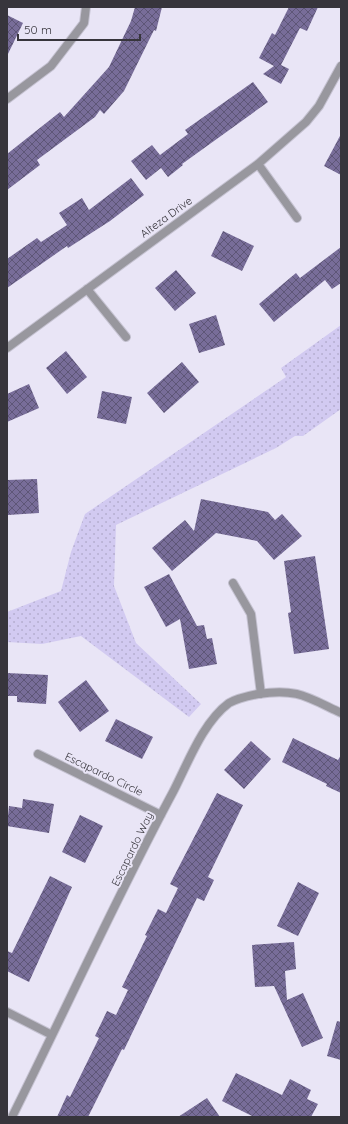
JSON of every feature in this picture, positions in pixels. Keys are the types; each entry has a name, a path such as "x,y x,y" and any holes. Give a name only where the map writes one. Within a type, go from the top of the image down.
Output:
{"street":[{"path":"7,99 51,66 84,23 86,7"},
{"name":"Alteza Drive","path":"7,348 258,164 306,122 320,106 341,66"},
{"path":"258,164 297,218"},
{"path":"87,289 126,337"},
{"path":"233,583 251,614 261,694"},
{"name":"Escapardo Way","path":"12,1117 161,815 210,722 231,702 245,696 276,691 303,695 341,713"},
{"name":"Escapardo Circle","path":"38,754 161,815"},
{"path":"7,1012 52,1035"}],"shaded area":[{"path":"341,325 341,409 303,436 295,436 276,448 116,525 114,586 136,643 201,704 189,717 81,636 42,644 7,642 7,612 61,591 71,552 85,514 286,377 281,368"}],"building":[{"path":"135,7 162,7 156,31 154,30 124,91 104,114 100,110 95,117 37,160 40,165 7,190 7,154 60,112 64,117 109,67 131,21"},
{"path":"289,7 318,7 307,31 300,28 281,65 289,69 281,84 263,74 274,66 259,58 272,33 275,35"},
{"path":"7,15 23,23 7,56"},
{"path":"253,82 268,102 182,164 183,165 168,177 161,168 146,180 131,161 152,145 160,155 188,134 185,130"},
{"path":"341,134 341,175 324,166"},
{"path":"131,178 144,195 110,221 68,248 67,246 7,288 7,259 37,238 41,242 67,225 59,213 82,198 89,210"},
{"path":"223,231 254,246 242,271 211,256"},
{"path":"341,247 341,283 332,289 325,280 274,322 259,304 296,273 300,278"},
{"path":"176,270 196,293 175,311 155,288"},
{"path":"216,315 225,345 199,353 189,324"},
{"path":"66,351 87,377 67,394 46,368"},
{"path":"182,362 199,382 164,413 147,393"},
{"path":"29,384 39,408 7,422 7,394"},
{"path":"102,391 132,397 126,424 97,418"},
{"path":"37,479 39,513 8,515 7,480"},
{"path":"201,499 268,512 275,520 282,514 302,536 274,560 257,541 216,533 172,571 152,548 185,520 194,531"},
{"path":"315,556 329,649 294,654 288,613 291,612 284,561"},
{"path":"169,574 197,626 204,625 207,639 212,638 217,664 189,669 180,619 166,627 144,587"},
{"path":"7,673 48,675 46,704 17,702 17,696 7,696"},
{"path":"86,680 109,711 80,732 58,702"},
{"path":"116,719 153,737 142,759 105,741"},
{"path":"293,738 338,760 341,755 341,793 326,786 327,784 282,762"},
{"path":"251,741 271,759 244,789 224,770"},
{"path":"217,793 243,805 208,877 214,880 204,901 197,898 124,1050 122,1049 88,1117 57,1117 67,1095 70,1097 99,1038 95,1036 107,1011 116,1015 128,990 122,987 147,936 145,935 158,909 166,913 178,888 170,884"},
{"path":"23,799 54,804 49,833 7,826 9,806 22,808"},
{"path":"80,815 103,826 85,863 62,852"},
{"path":"50,876 72,887 29,982 7,971 7,951 12,953"},
{"path":"298,882 319,893 298,936 277,926"},
{"path":"294,942 296,969 285,971 287,1000 303,993 323,1038 302,1047 274,986 255,987 252,945"},
{"path":"337,1021 341,1022 341,1060 327,1056"},
{"path":"236,1073 282,1095 290,1079 311,1090 307,1099 318,1104 311,1117 254,1117 222,1101"},
{"path":"207,1098 220,1117 178,1117"}]}
